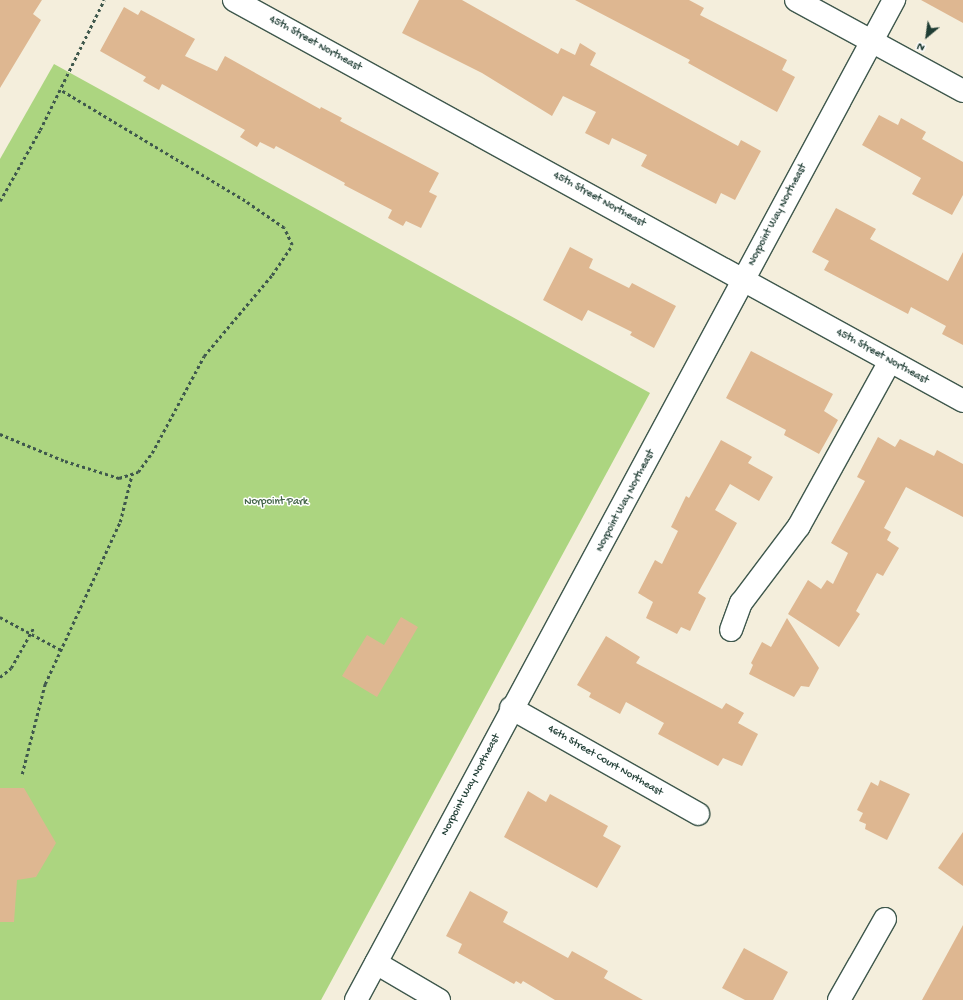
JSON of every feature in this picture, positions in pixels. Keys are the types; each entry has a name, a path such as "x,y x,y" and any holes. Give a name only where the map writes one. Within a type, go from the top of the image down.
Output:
{"street":[{"name":"45th Street Northeast","path":"234,0 963,401"},
{"path":"796,0 963,91"},
{"name":"Norpoint Way Northeast","path":"356,1000 511,708 580,586 894,0"},
{"path":"731,630 741,603 799,526 890,361"},
{"name":"46th Street Court Northeast","path":"511,708 698,814"},
{"path":"839,1000 885,919"},
{"path":"376,963 439,1000"}],"path":[{"path":"0,201 60,90 104,0"},
{"path":"0,434 65,461 119,478 138,472 152,453 204,356 272,275 292,245 284,228 245,201 60,90"},
{"path":"22,774 45,684 120,522 132,474"},
{"path":"0,617 61,650"},
{"path":"0,677 11,668 34,627"}],"green space":[{"name":"Norpoint Park","path":"54,64 650,393 321,1000 0,1000 0,159"}],"building":[{"path":"0,0 42,0 33,14 41,20 0,88"},
{"path":"419,0 462,0 558,54 561,48 575,55 580,43 596,53 590,65 738,146 741,140 761,151 735,200 721,193 716,204 641,166 647,155 612,138 609,145 585,133 596,112 563,96 552,116 482,73 402,33"},
{"path":"575,0 689,0 704,8 700,15 787,60 782,70 795,77 777,112 688,63 690,60"},
{"path":"921,0 963,0 963,23"},
{"path":"124,7 138,15 141,10 195,39 185,56 217,71 225,56 320,109 321,107 342,118 340,121 439,173 429,192 437,196 421,228 406,221 403,226 388,218 392,210 344,185 345,183 276,146 274,149 260,142 257,147 240,137 245,130 162,84 159,90 143,81 146,77 100,51"},
{"path":"879,115 898,125 901,118 926,132 922,139 963,162 963,195 952,215 912,194 921,178 862,145"},
{"path":"836,208 876,229 870,239 948,281 963,252 963,345 942,334 946,326 911,307 908,314 824,270 829,261 812,252"},
{"path":"570,247 593,259 589,268 629,288 632,283 676,306 654,348 630,335 632,332 588,310 582,321 543,300"},
{"path":"751,351 833,394 824,411 838,420 819,454 784,435 786,430 726,398"},
{"path":"878,437 895,447 900,439 934,456 937,450 963,464 963,517 906,487 884,528 891,532 887,540 899,548 883,576 877,573 856,611 860,614 839,647 788,614 808,580 821,589 827,580 833,584 848,553 831,543 865,481 857,477"},
{"path":"721,440 752,457 748,463 773,477 759,501 730,484 715,510 737,523 698,593 706,598 690,631 681,627 677,634 646,618 653,602 638,593 655,560 662,564 678,531 671,527 686,496 689,498"},
{"path":"401,617 418,627 377,697 342,676 367,635 384,645"},
{"path":"787,618 819,668 809,687 801,686 794,697 749,674 753,665 751,663 762,642 771,647"},
{"path":"606,636 640,657 636,663 722,709 726,703 744,713 738,723 758,734 742,766 723,758 718,766 658,734 664,723 626,702 620,714 589,697 591,693 577,685"},
{"path":"880,780 910,794 887,840 865,829 866,824 859,821 863,813 857,810 871,782 878,786"},
{"path":"0,788 24,788 56,843 36,877 17,880 14,922 0,922"},
{"path":"528,791 546,802 550,794 608,826 603,836 621,846 597,888 504,837"},
{"path":"963,832 963,886 938,868"},
{"path":"470,891 508,912 503,922 568,958 572,951 608,971 604,978 643,1000 555,1000 523,981 521,984 516,981 514,984 458,953 462,944 446,936"},
{"path":"963,925 963,1000 922,1000"},
{"path":"744,948 788,972 773,1000 745,1000 722,988"}]}
